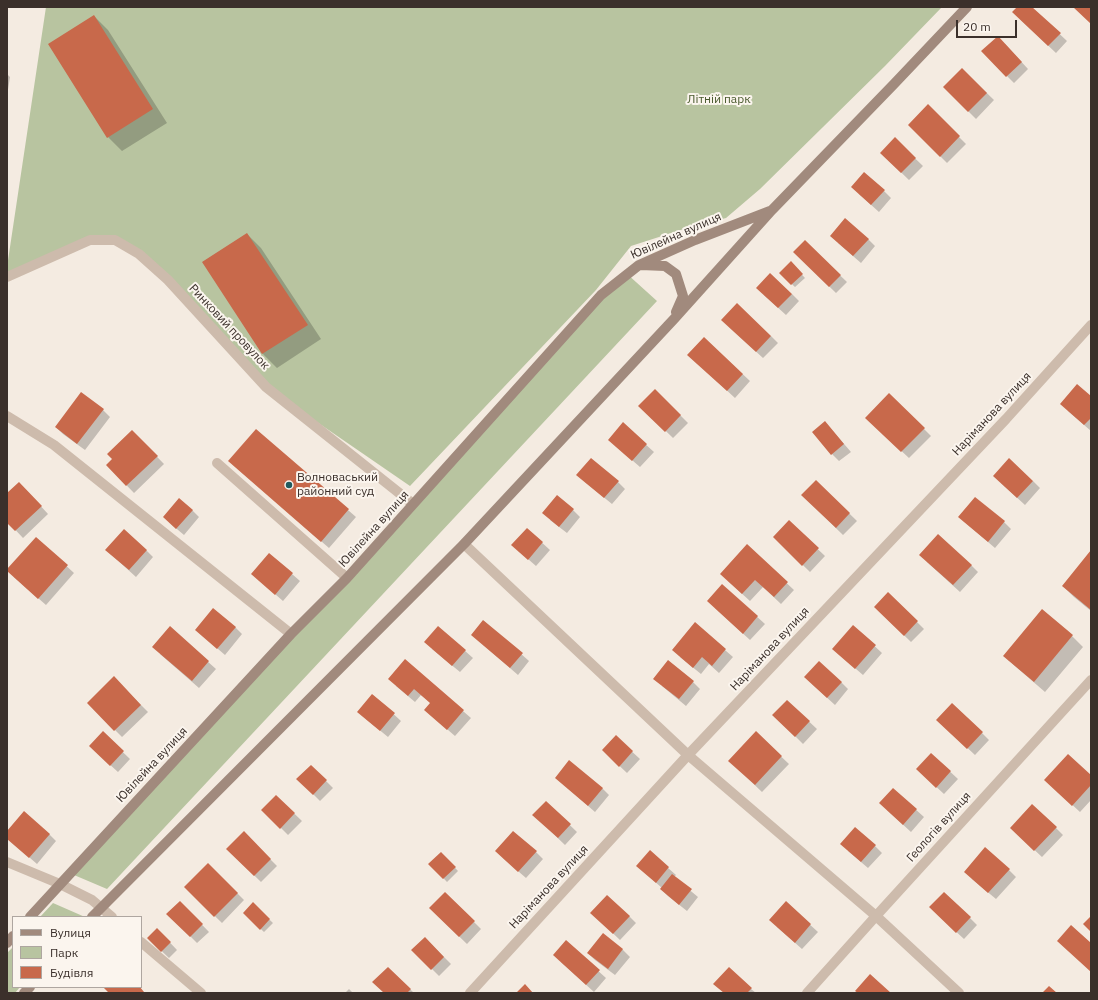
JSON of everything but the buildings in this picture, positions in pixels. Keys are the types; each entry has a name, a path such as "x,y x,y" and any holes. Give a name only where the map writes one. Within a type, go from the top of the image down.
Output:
{"street":[{"name":"Ювілейна вулиця","path":"93,916 464,544 674,319 772,210 966,7"},
{"name":"Ювілейна вулиця","path":"31,916 291,634 347,578 601,295 639,265 695,240 772,210"},
{"name":"Ринковий провулок","path":"7,277 90,240 115,240 139,254 168,280 266,387 413,504"},
{"path":"639,265 665,266 676,274 683,296 674,319"},
{"name":"Наріманова вулиця","path":"470,993 688,755 1006,419 1091,325"},
{"path":"7,416 54,445 291,634"},
{"path":"218,463 347,578"},
{"path":"464,544 688,755 876,916 959,993"},
{"name":"Геологів вулиця","path":"807,993 1091,680"},
{"path":"7,862 60,884 92,900 111,916"},
{"path":"142,943 201,993"}],"green space":[{"name":"Літній парк","path":"46,7 942,7 885,66 760,189 726,218 690,227 631,246 596,290 410,486 266,387 168,280 115,240 90,240 7,277 7,267"},
{"path":"626,273 657,301 107,889 74,875"},
{"path":"53,903 83,916 41,916"},
{"path":"12,948 12,988 19,988 15,993 7,993 7,953"}],"place":[{"name":"Волноваський районний суд","path":"289,485"}]}
